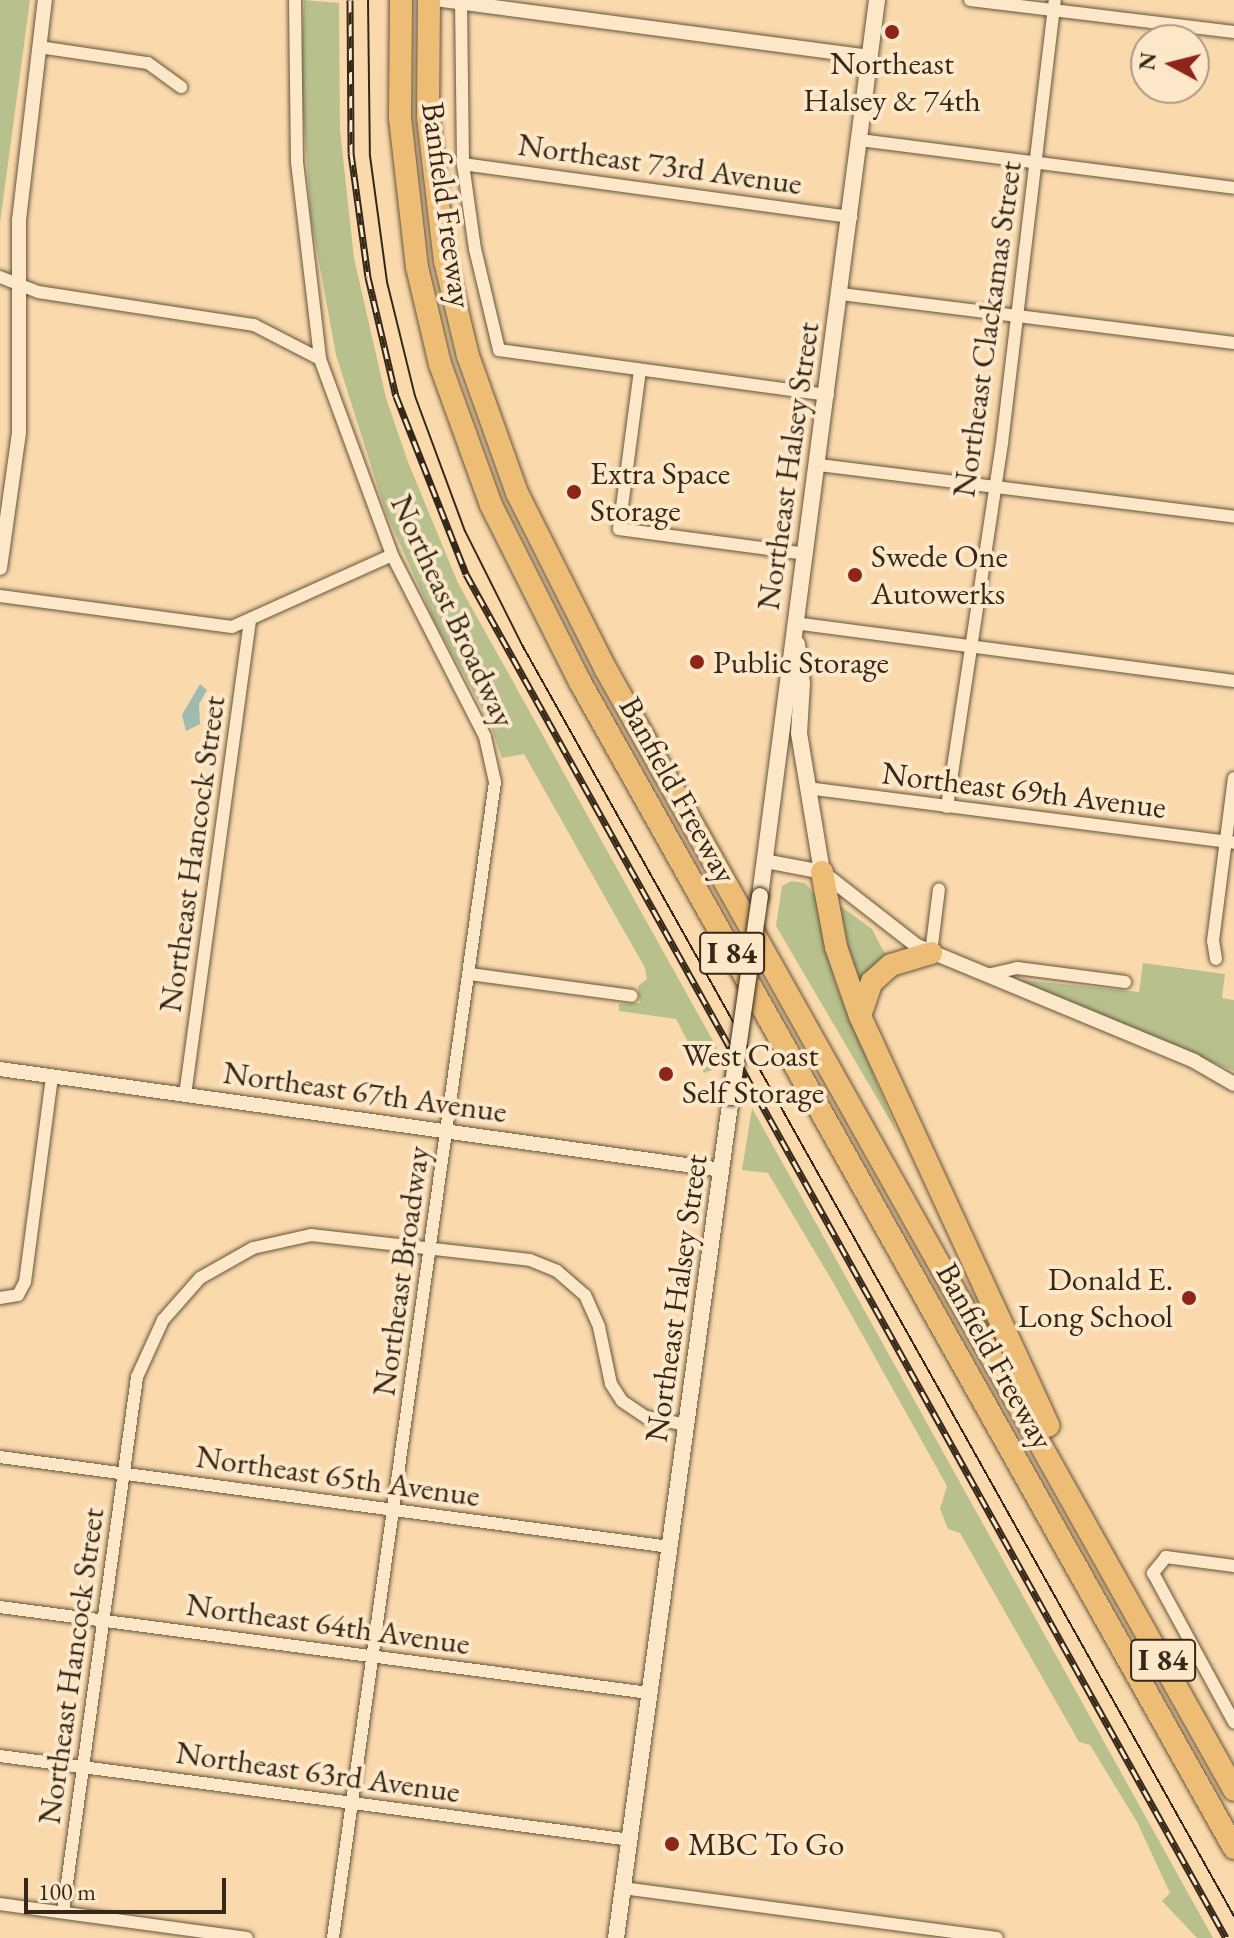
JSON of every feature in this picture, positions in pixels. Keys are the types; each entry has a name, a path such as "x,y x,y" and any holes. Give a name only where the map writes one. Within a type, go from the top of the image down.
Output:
{"highway":[{"name":"Banfield Freeway","path":"401,0 400,118 417,267 448,387 491,505 580,682 1234,1848"},
{"name":"Banfield Freeway","path":"429,0 428,117 445,261 468,356 517,493 599,657 1092,1531 1234,1790"},
{"path":"822,872 836,947 860,1016 1073,1474 1092,1531"},
{"path":"860,1016 872,982 891,965 931,953"}],"main road":[{"name":"Northeast Halsey Street","path":"616,1938 765,861 794,623 819,465 877,0"},
{"path":"794,623 807,788 822,872"}],"street":[{"path":"0,568 19,432 16,285 45,0"},
{"name":"Northeast Broadway","path":"295,0 297,162 320,359 392,555 485,737 494,766 492,819 333,1938"},
{"path":"970,0 1054,5 1234,32"},
{"path":"828,395 499,350 475,249 463,164 453,1 870,57"},
{"name":"Northeast Clackamas Street","path":"947,807 1018,315 1054,5"},
{"path":"39,47 148,63 181,87"},
{"path":"860,140 1234,188"},
{"name":"Northeast 73rd Avenue","path":"463,164 851,217"},
{"path":"0,277 16,285 254,325 320,359"},
{"path":"841,294 1234,343"},
{"path":"640,370 619,529 806,554"},
{"path":"819,465 1234,517"},
{"path":"0,596 232,627 392,555"},
{"name":"Northeast Hancock Street","path":"185,1095 250,621"},
{"path":"794,623 1234,681"},
{"path":"1216,959 1213,941 1230,842 1234,778"},
{"name":"Northeast 69th Avenue","path":"807,788 1230,842"},
{"path":"765,861 822,872 931,953 1194,1061 1234,1084"},
{"path":"931,953 939,889"},
{"path":"987,975 1017,968 1125,982"},
{"path":"470,974 632,996"},
{"name":"Northeast 67th Avenue","path":"0,1069 722,1170"},
{"path":"0,1298 18,1295 25,1282 52,1077"},
{"name":"Northeast Hancock Street","path":"63,1912 134,1396 149,1344 180,1298 209,1272 253,1248 311,1235 431,1246 530,1260 568,1277 595,1315 616,1394 646,1417 687,1425"},
{"name":"Northeast 65th Avenue","path":"0,1457 670,1547"},
{"path":"1234,1566 1166,1557 1155,1564 1154,1578 1234,1722"},
{"name":"Northeast 64th Avenue","path":"0,1607 649,1693"},
{"name":"Northeast 63rd Avenue","path":"0,1756 630,1840"},
{"path":"623,1888 928,1933 997,1938"},
{"path":"0,1904 247,1938"}],"green space":[{"path":"0,0 30,0 0,223"},
{"path":"304,0 339,3 340,130 354,258 386,398 408,462 458,583 717,1048 715,1069 704,1073 676,1019 619,1011 619,1004 640,1003 638,986 647,979 645,968 524,754 502,758 490,723 434,620 386,513 336,355 311,219 301,81"},
{"path":"791,881 805,883 815,895 835,982 898,1134 776,926 782,886"},
{"path":"839,905 872,929 884,952 893,955 858,991"},
{"path":"1143,963 1225,974 1222,998 1234,1000 1234,1071 1014,979 1139,992"},
{"path":"752,1108 1213,1938 1197,1938 1162,1901 1170,1893 1137,1822 1090,1745 1079,1742 960,1533 948,1529 940,1509 947,1486 834,1284 768,1173 742,1170"}],"shaded area":[{"path":"200,684 207,690 199,704 200,724 186,731 182,715"}],"tram line":[{"path":"368,0 370,156 387,282 415,396 465,531 521,643 1234,1916"}],"railway":[{"path":"350,0 351,153 368,277 396,396 466,574 1226,1938"}],"place":[{"name":"Northeast Halsey & 74th","path":"892,32"},
{"name":"Extra Space Storage","path":"574,492"},
{"name":"Swede One Autowerks","path":"855,575"},
{"name":"Public Storage","path":"697,662"},
{"name":"West Coast Self Storage","path":"666,1074"},
{"name":"Donald E. Long School","path":"1189,1298"},
{"name":"MBC To Go","path":"672,1844"}]}
